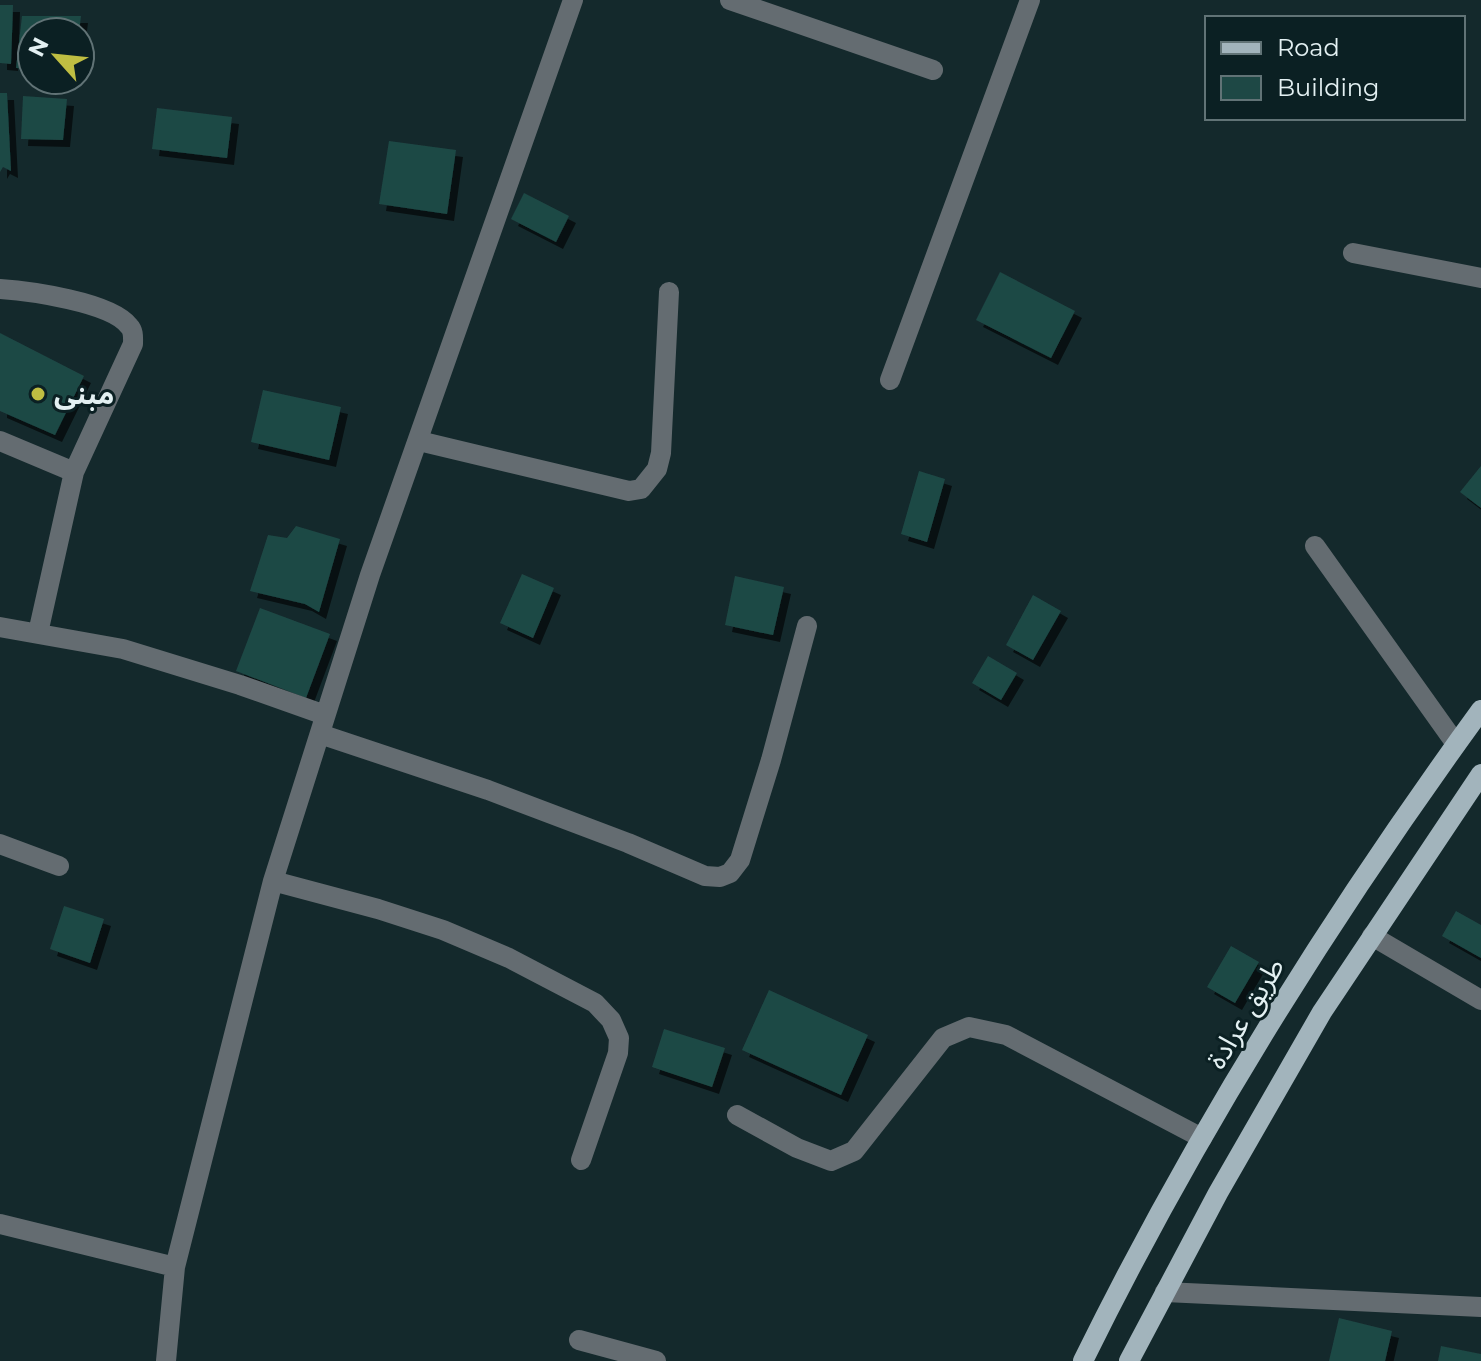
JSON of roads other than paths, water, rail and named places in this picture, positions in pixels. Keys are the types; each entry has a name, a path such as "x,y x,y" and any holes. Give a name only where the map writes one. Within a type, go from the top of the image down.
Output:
{"main road":[{"name":"طريق عرادة","path":"1083,1361 1202,1138 1303,970 1387,842 1481,710"},
{"path":"1129,1361 1322,1012 1481,774"}],"street":[{"path":"166,1361 175,1267 273,881 370,575 573,0"},
{"path":"730,0 933,70"},
{"path":"890,380 1030,0"},
{"path":"1353,253 1481,278"},
{"path":"0,289 37,292 106,312 121,319 133,334 129,353 74,472 38,633"},
{"path":"419,441 629,491 641,489 657,469 661,453 669,292"},
{"path":"0,441 74,472"},
{"path":"1315,546 1456,744"},
{"path":"0,627 123,649 240,685 322,724 705,876 720,877 730,873 740,860 807,626"},
{"path":"0,844 59,866"},
{"path":"273,881 443,930 509,958 595,1003 611,1020 619,1038 618,1053 581,1160"},
{"path":"1372,936 1481,1000"},
{"path":"737,1115 797,1148 831,1161 854,1151 943,1038 969,1027 1006,1035 1202,1138"},
{"path":"0,1224 175,1267"},
{"path":"1165,1292 1481,1307"},
{"path":"579,1340 656,1361"}],"place":[{"name":"مبنى","path":"38,394"}]}
